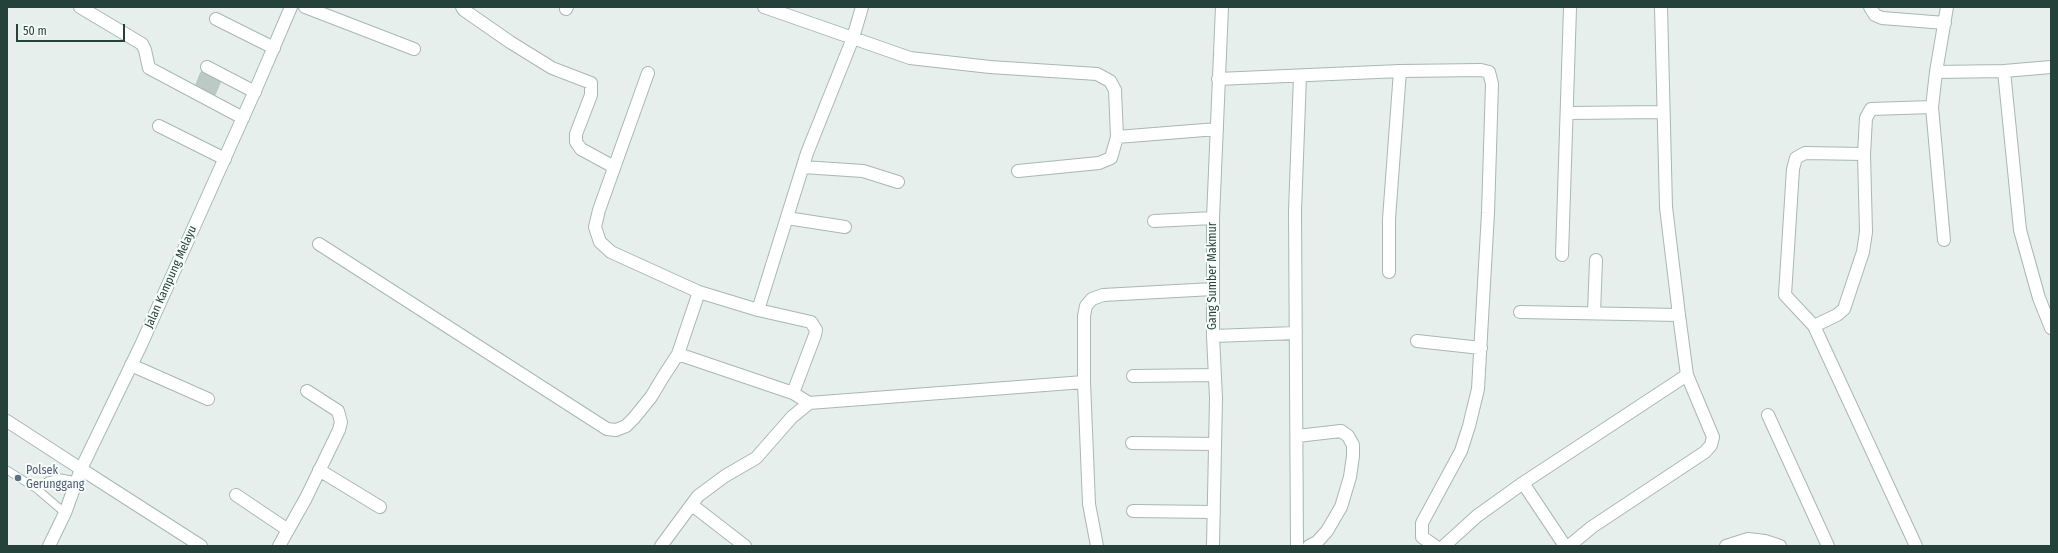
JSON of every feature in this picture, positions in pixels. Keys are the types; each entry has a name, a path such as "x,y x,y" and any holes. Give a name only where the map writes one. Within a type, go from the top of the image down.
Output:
{"street":[{"path":"80,7 142,44 146,50 147,66 149,68 243,118"},
{"name":"Jalan Kampung Melayu","path":"49,546 65,513 81,469 131,365 225,159 291,7"},
{"path":"305,7 414,49"},
{"path":"462,7 464,10 510,42 552,68 591,83 591,95 576,134 576,142 581,149 614,167"},
{"path":"764,7 910,58 926,61 1096,74 1110,82 1115,90 1117,137 1111,158 1099,163 1018,171"},
{"path":"758,310 803,166 853,38 862,7"},
{"name":"Gang Sumber Makmur","path":"1213,546 1215,375 1213,336 1213,218 1222,7"},
{"path":"1569,546 1592,527 1705,452 1711,445 1713,437 1687,375 1666,207 1661,7"},
{"path":"1870,7 1875,15 1882,18 1945,23"},
{"path":"1944,240 1932,107 1936,72 1947,7"},
{"path":"1562,255 1570,8"},
{"path":"216,19 274,48"},
{"path":"206,67 255,92"},
{"path":"1936,72 2004,71 2051,67"},
{"path":"1218,79 1400,71 1481,70 1489,72 1492,92 1488,213 1478,389 1461,451 1422,523 1422,536 1435,546"},
{"path":"1389,272 1389,219 1400,71"},
{"path":"2004,71 2020,230 2040,298 2051,328"},
{"path":"648,73 599,210 595,227 600,242 611,252 699,292 758,310 811,322 814,326 815,335 793,393"},
{"path":"1297,546 1296,150 1300,76"},
{"path":"1814,326 1838,315 1844,309 1863,252 1866,232 1864,154 1866,118 1870,110 1932,107"},
{"path":"1567,113 1663,112"},
{"path":"158,126 225,159"},
{"path":"1117,137 1217,129"},
{"path":"1864,154 1805,153 1796,158 1794,164 1785,295 1814,326 1916,546"},
{"path":"803,166 863,171 898,182"},
{"path":"787,218 845,227"},
{"path":"1154,221 1213,218"},
{"path":"319,244 607,429 616,430 626,426 651,398 678,354 699,292"},
{"path":"1594,313 1596,260"},
{"path":"1096,546 1089,504 1084,382 1084,316 1086,306 1092,299 1102,295 1213,288"},
{"path":"1520,312 1679,314"},
{"path":"1213,336 1296,333"},
{"path":"1417,340 1481,348"},
{"path":"678,354 793,393 809,402 1084,382"},
{"path":"131,365 208,399"},
{"path":"1133,376 1215,375"},
{"path":"1444,546 1477,516 1523,483 1687,375"},
{"path":"279,546 339,430 340,416 338,411 307,391"},
{"path":"661,546 698,496 725,476 756,458 792,417 809,402"},
{"path":"1768,415 1828,546"},
{"path":"7,421 200,546"},
{"path":"1297,436 1340,431 1348,436 1353,445 1350,477 1341,507 1327,531 1317,542 1309,546"},
{"path":"1132,444 1215,444"},
{"path":"319,470 380,507"},
{"path":"1523,483 1565,546"},
{"path":"236,495 288,530"},
{"path":"692,504 745,546"},
{"path":"1132,511 1214,512"},
{"path":"1726,546 1748,539 1765,541 1780,546"}],"lane":[{"path":"7,470 37,488 65,513"},
{"path":"37,488 48,481 61,478 76,482"}],"building":[{"path":"203,68 223,76 215,95 195,88"}],"place":[{"name":"Polsek Gerunggang","path":"18,478"}]}
